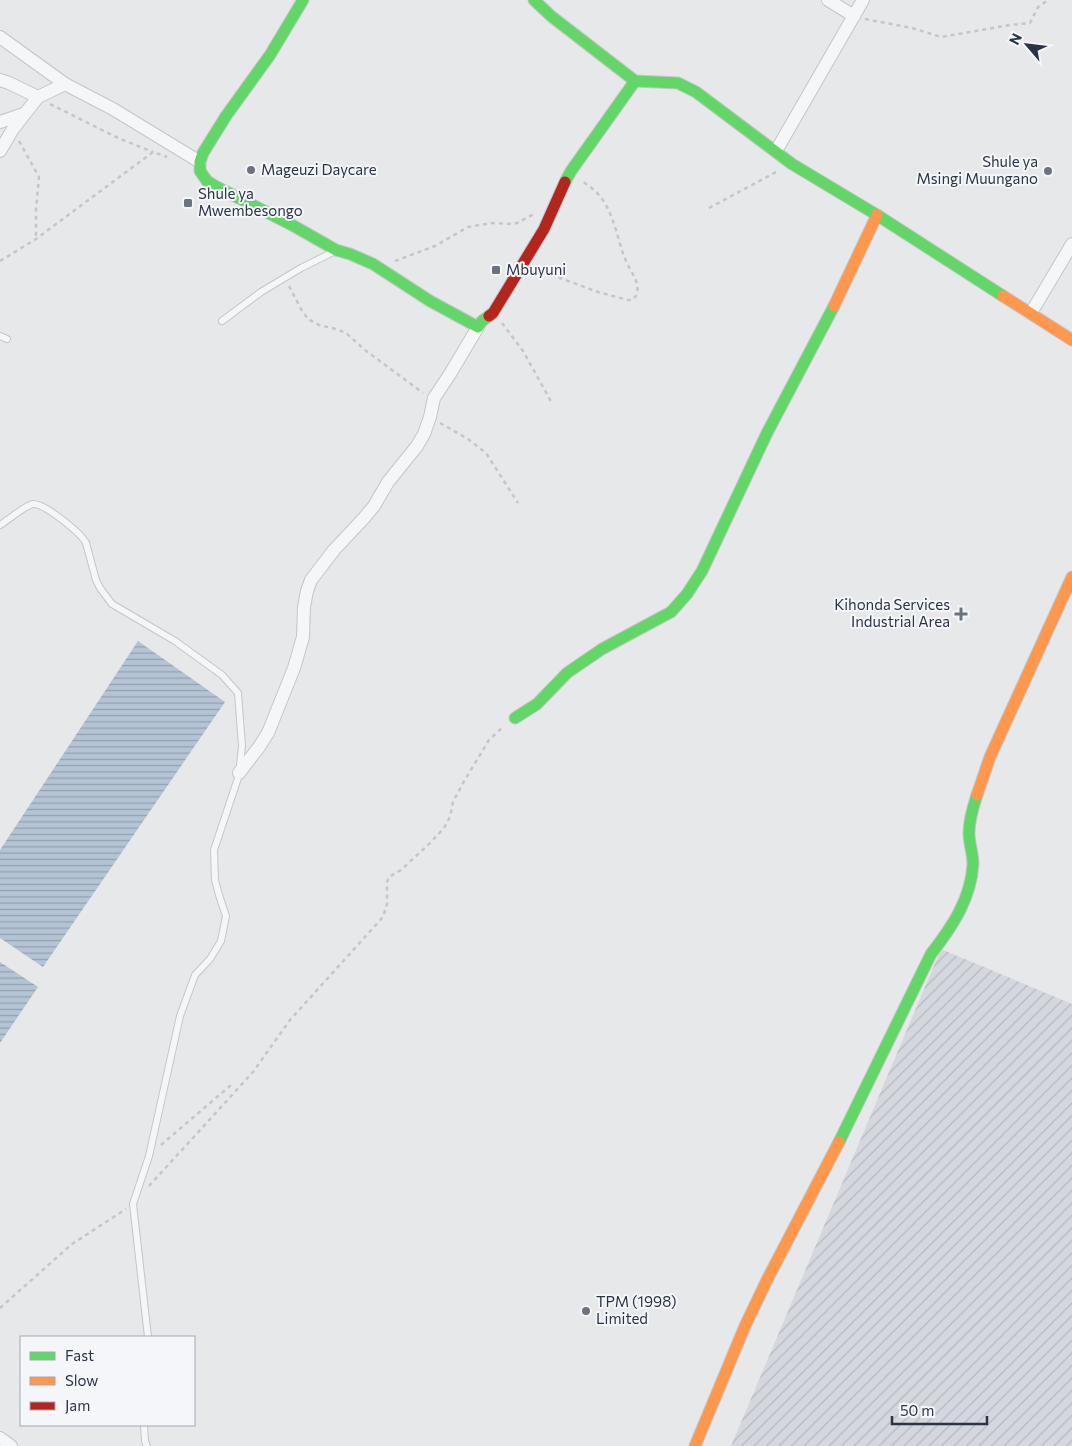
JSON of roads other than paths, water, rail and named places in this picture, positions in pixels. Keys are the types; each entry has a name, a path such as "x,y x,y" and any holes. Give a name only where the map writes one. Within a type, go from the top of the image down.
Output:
{"street":[{"path":"302,0 270,55 206,147 200,162 202,173 207,181 215,186 292,225 336,250 373,264 430,301 478,327"},
{"path":"534,0 551,16 636,81 686,86 792,164 1072,340"},
{"path":"828,0 854,16"},
{"path":"776,151 863,0"},
{"path":"0,37 66,84 113,109 200,162"},
{"path":"0,80 9,82 38,97"},
{"path":"239,773 259,748 268,733 294,668 303,637 304,608 311,580 334,550 374,506 388,482 417,446 424,434 434,398 478,327 493,312 523,264 544,229 558,194 571,171 636,81"},
{"path":"0,152 13,129 38,97 66,84"},
{"path":"0,122 25,113"},
{"path":"515,718 537,704 567,673 602,650 671,612 687,594 702,571 767,433 842,289 877,216"},
{"path":"1031,313 1072,244"},
{"path":"695,1446 745,1326 768,1278 822,1176 931,954 950,929 967,895 973,868 969,833 974,805 990,757 1072,576"},
{"path":"0,1438 11,1446"}],"lane":[{"path":"222,321 261,292 336,250"},
{"path":"0,336 7,339"},
{"path":"0,525 32,505 38,505 47,509 76,531 86,542 96,580 112,604 175,642 222,676 238,693 242,746 239,773 214,850 215,880 226,916 222,941 210,959 195,975 180,1016 149,1156 133,1204 148,1336"},
{"path":"144,1426 147,1446"}],"water":[{"path":"138,641 225,702 43,967 0,938 0,850"},
{"path":"0,962 38,987 0,1043"}],"place":[{"name":"Mageuzi Daycare","path":"251,170"},
{"name":"Shule ya Msingi Muungano","path":"1048,171"},
{"name":"Shule ya Mwembesongo","path":"188,203"},
{"name":"Mbuyuni","path":"496,270"},
{"name":"Kihonda Services Industrial Area","path":"961,614"},
{"name":"TPM (1998) Limited","path":"586,1311"}]}
